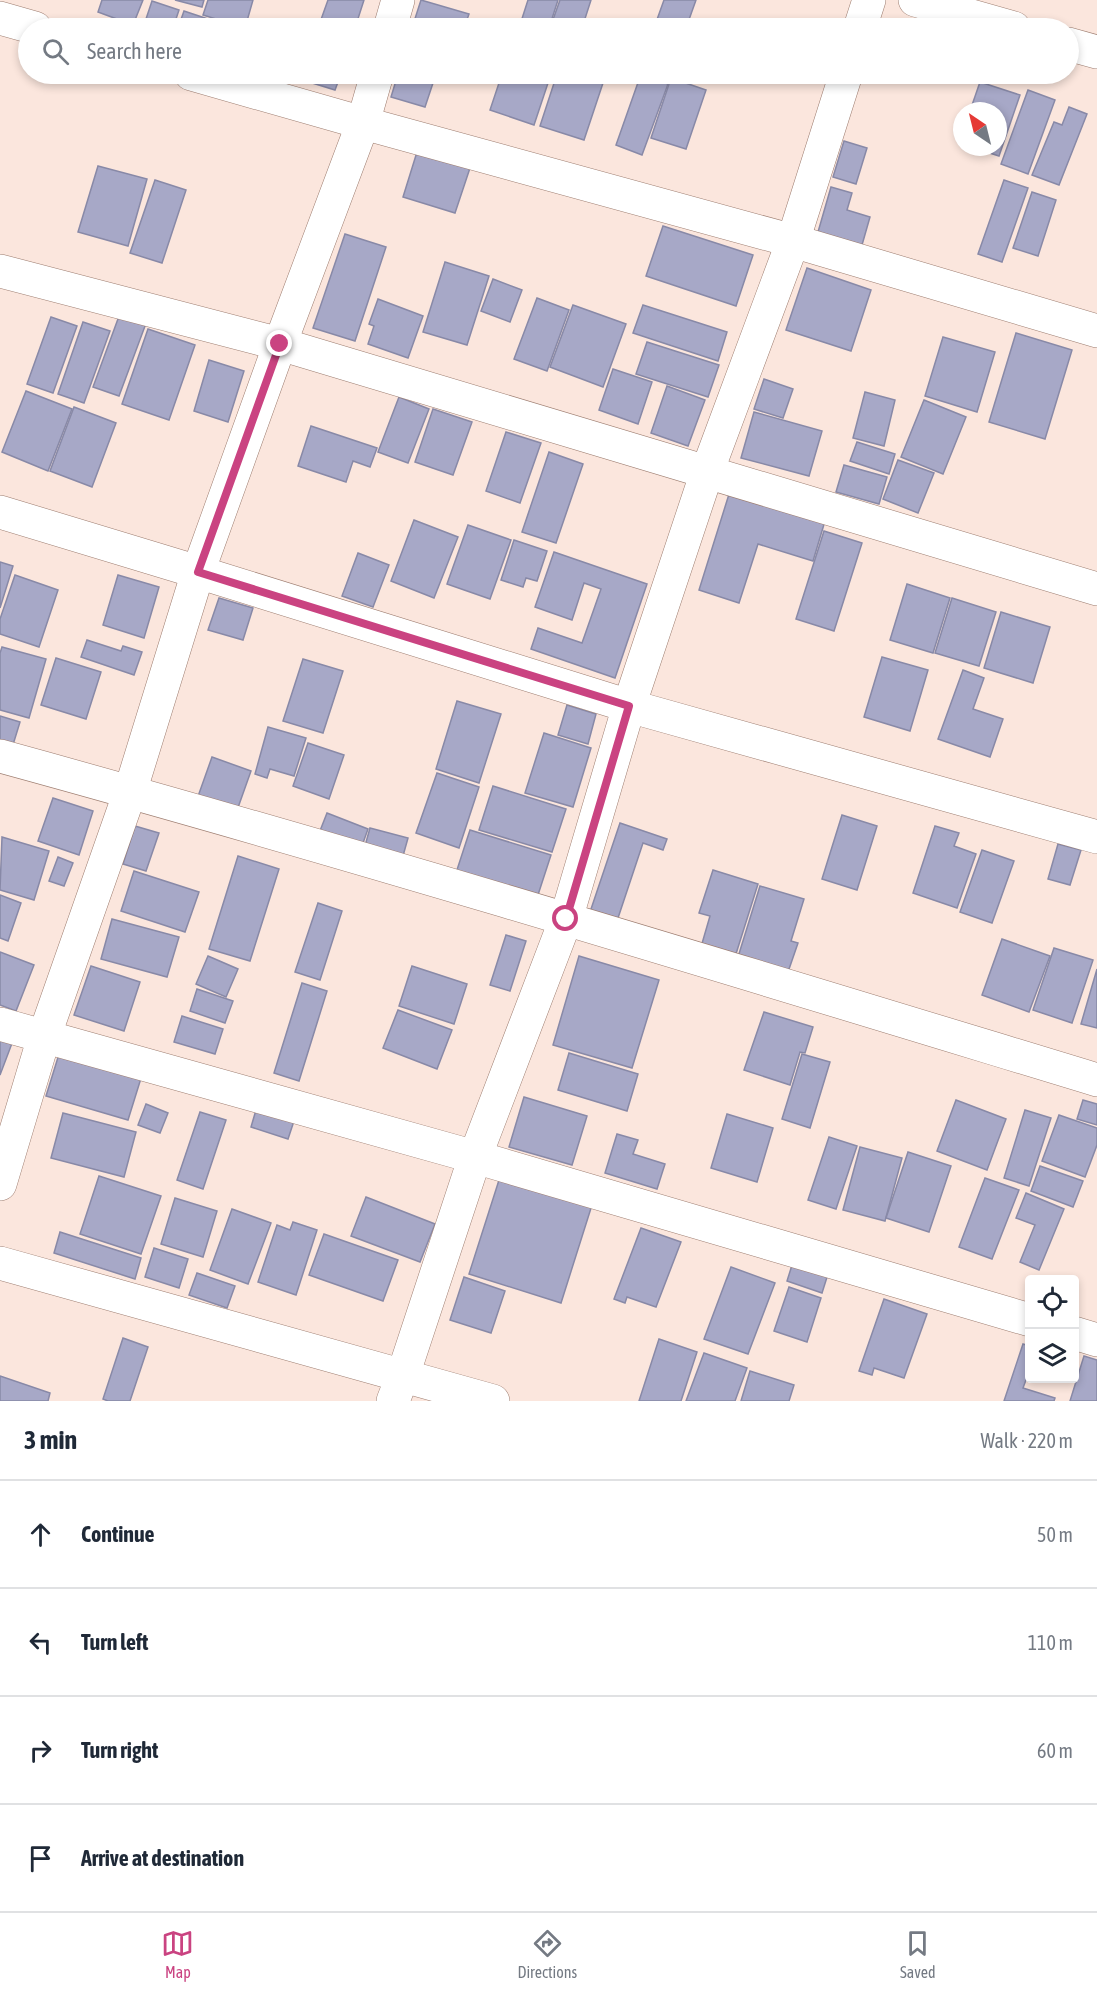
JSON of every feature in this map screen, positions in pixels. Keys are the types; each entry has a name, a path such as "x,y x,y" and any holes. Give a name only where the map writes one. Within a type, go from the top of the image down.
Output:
{"street":[{"path":"393,18 398,0"},
{"path":"863,18 869,0"},
{"path":"915,0 979,18"},
{"path":"0,18 18,23"},
{"path":"1079,47 1097,52"},
{"path":"226,84 793,241 1097,332"},
{"path":"0,1184 44,1037 130,792 198,572 363,123 374,84"},
{"path":"398,1388 476,1157 566,919 629,706 707,472 793,241 843,84"},
{"path":"0,271 280,344 1097,589"},
{"path":"0,512 629,706 1097,837"},
{"path":"0,756 566,919 1097,1080"},
{"path":"0,1024 476,1157 1025,1319"},
{"path":"0,1263 398,1388 493,1401"},
{"path":"1079,1335 1097,1340"}],"building":[{"path":"102,0 143,0 136,18 114,18 98,12"},
{"path":"175,0 204,0 202,7"},
{"path":"208,0 253,0 248,18 213,18 203,15"},
{"path":"328,0 364,0 358,18 322,18"},
{"path":"421,0 469,14 468,18 415,18"},
{"path":"528,0 558,0 552,18 522,18"},
{"path":"560,0 591,0 585,18 554,18"},
{"path":"664,0 696,0 690,18 658,18"},
{"path":"152,1 179,10 176,18 146,18"},
{"path":"184,11 205,18 182,18"},
{"path":"316,84 337,84 335,90"},
{"path":"395,84 433,84 425,107 391,97"},
{"path":"499,84 548,84 534,125 490,110"},
{"path":"554,84 603,84 584,140 540,126"},
{"path":"637,84 668,84 642,155 616,145"},
{"path":"669,84 688,84 706,90 686,149 651,138"},
{"path":"979,84 1020,95 1007,133 1007,102 973,102"},
{"path":"1028,90 1055,100 1028,174 1001,164 1004,156 1007,156 1007,148"},
{"path":"1069,107 1087,114 1059,185 1032,175 1054,122 1062,125"},
{"path":"844,141 867,148 856,184 833,177"},
{"path":"417,152 470,168 455,213 403,197"},
{"path":"98,166 147,179 128,246 78,232"},
{"path":"155,180 186,190 162,263 130,253"},
{"path":"1004,180 1028,188 1002,262 978,254"},
{"path":"831,187 852,193 847,210 870,217 862,245 818,232"},
{"path":"1032,192 1056,200 1038,256 1013,248"},
{"path":"663,226 753,255 736,306 646,276"},
{"path":"345,234 386,247 355,341 313,328"},
{"path":"445,262 489,276 467,345 423,332"},
{"path":"807,268 871,290 851,351 786,330"},
{"path":"493,279 522,290 510,322 481,311"},
{"path":"537,298 569,310 547,371 514,359"},
{"path":"378,299 423,316 408,358 368,344 374,326 369,324"},
{"path":"573,305 626,324 603,387 550,367"},
{"path":"643,305 727,332 718,361 633,333"},
{"path":"122,308 148,318 119,396 93,387"},
{"path":"51,317 77,326 53,393 27,384"},
{"path":"83,322 110,331 84,403 58,394"},
{"path":"148,329 195,345 169,420 122,404"},
{"path":"1016,333 1072,350 1045,439 989,422"},
{"path":"943,337 995,352 977,412 925,396"},
{"path":"647,342 719,365 708,397 636,374"},
{"path":"209,360 244,371 228,422 194,411"},
{"path":"613,369 652,382 638,424 599,410"},
{"path":"764,379 793,389 783,418 754,409"},
{"path":"667,386 705,400 688,446 651,433"},
{"path":"26,391 72,409 48,471 2,452"},
{"path":"865,392 895,400 884,446 853,438"},
{"path":"399,397 429,409 408,463 378,452"},
{"path":"924,400 966,417 943,474 901,457"},
{"path":"74,407 116,423 92,487 50,471"},
{"path":"433,409 472,422 453,475 415,462"},
{"path":"754,412 822,431 809,476 741,458"},
{"path":"311,426 377,448 370,467 353,461 346,482 298,466"},
{"path":"506,432 541,443 520,503 486,491"},
{"path":"857,442 895,454 889,474 850,461"},
{"path":"549,452 583,464 556,543 522,532"},
{"path":"898,460 934,473 918,513 883,499"},
{"path":"844,465 887,477 879,504 836,492"},
{"path":"730,491 825,521 813,561 758,544 739,603 699,590"},
{"path":"414,520 458,537 434,598 391,581"},
{"path":"468,525 511,540 490,599 447,584"},
{"path":"824,531 862,543 834,631 796,619"},
{"path":"514,540 547,551 537,581 526,578 523,587 501,580"},
{"path":"554,552 647,584 615,678 531,649 538,628 582,643 601,589 584,583 572,620 535,607"},
{"path":"358,553 389,565 373,607 342,596"},
{"path":"0,562 13,566 0,608"},
{"path":"15,575 58,590 39,647 0,634 0,619"},
{"path":"118,575 159,587 144,638 103,625"},
{"path":"907,584 950,598 933,653 890,640"},
{"path":"219,598 253,608 243,640 208,630"},
{"path":"952,598 996,612 979,666 935,653"},
{"path":"1001,612 1050,627 1033,683 984,668"},
{"path":"87,640 121,651 123,646 142,652 134,675 81,657"},
{"path":"2,647 46,659 29,718 0,710 0,653"},
{"path":"882,657 928,670 910,731 864,717"},
{"path":"56,658 101,672 86,719 41,705"},
{"path":"303,659 343,671 323,733 283,721"},
{"path":"963,670 984,678 973,709 1003,719 990,757 938,739"},
{"path":"457,701 501,714 479,783 436,769"},
{"path":"567,705 596,714 588,744 558,735"},
{"path":"0,716 20,722 12,748 0,744"},
{"path":"268,727 306,738 294,776 270,769 267,778 255,774"},
{"path":"544,733 591,748 573,807 525,793"},
{"path":"308,743 344,755 329,799 293,786"},
{"path":"212,757 251,771 235,816 196,802"},
{"path":"437,773 479,787 459,848 416,833"},
{"path":"493,786 566,809 552,852 479,830"},
{"path":"53,798 93,811 79,855 38,841"},
{"path":"327,813 368,829 358,857 316,841"},
{"path":"842,815 877,826 857,890 822,879"},
{"path":"620,823 667,839 663,850 643,843 615,927 588,918"},
{"path":"135,826 159,833 146,871 123,864"},
{"path":"935,826 959,833 954,846 976,854 957,908 913,893"},
{"path":"370,828 408,838 401,863 363,853"},
{"path":"470,830 551,855 535,904 454,879"},
{"path":"2,837 49,851 34,900 0,890"},
{"path":"1058,844 1081,850 1070,885 1048,879"},
{"path":"982,850 1014,861 992,923 960,912"},
{"path":"238,856 279,869 250,961 209,949"},
{"path":"58,857 73,863 64,886 49,881"},
{"path":"713,870 758,884 735,957 701,947 710,916 699,913"},
{"path":"134,871 199,892 185,932 121,911"},
{"path":"760,886 804,899 791,941 798,943 788,972 738,957"},
{"path":"0,895 21,903 8,941 0,938"},
{"path":"318,903 342,911 320,980 295,972"},
{"path":"112,919 179,937 167,977 101,959"},
{"path":"506,935 526,941 510,991 490,985"},
{"path":"1002,939 1050,956 1029,1012 982,995"},
{"path":"1054,948 1093,960 1072,1023 1033,1010"},
{"path":"0,952 34,965 16,1011 0,1005"},
{"path":"208,956 238,969 226,997 196,984"},
{"path":"579,956 659,980 632,1068 553,1045"},
{"path":"91,966 140,982 124,1031 74,1015"},
{"path":"412,966 467,984 454,1024 399,1006"},
{"path":"1097,969 1097,1028 1081,1024"},
{"path":"302,983 327,991 299,1081 274,1073"},
{"path":"197,989 233,1001 225,1023 190,1011"},
{"path":"398,1010 452,1030 437,1069 383,1048"},
{"path":"764,1012 813,1027 805,1053 800,1052 790,1085 744,1070"},
{"path":"182,1016 223,1029 215,1054 174,1042"},
{"path":"0,1033 14,1038 0,1075"},
{"path":"60,1051 142,1075 128,1120 46,1096"},
{"path":"569,1053 638,1074 627,1111 558,1090"},
{"path":"802,1054 830,1062 810,1128 782,1119"},
{"path":"524,1097 587,1116 572,1165 509,1147"},
{"path":"956,1100 1006,1119 987,1170 937,1151"},
{"path":"1083,1100 1097,1104 1097,1125 1077,1119"},
{"path":"146,1104 168,1113 160,1133 138,1125"},
{"path":"256,1110 294,1121 288,1139 251,1127"},
{"path":"1025,1110 1051,1118 1029,1186 1004,1178"},
{"path":"200,1112 226,1120 203,1189 177,1180"},
{"path":"63,1113 136,1132 124,1177 51,1158"},
{"path":"727,1114 773,1128 757,1182 711,1168"},
{"path":"1059,1115 1097,1128 1097,1145 1085,1177 1042,1161"},
{"path":"617,1134 638,1140 633,1154 665,1164 657,1189 605,1173"},
{"path":"829,1137 857,1146 836,1209 808,1200"},
{"path":"860,1147 902,1158 885,1221 843,1210"},
{"path":"908,1152 951,1166 929,1232 886,1218"},
{"path":"1040,1166 1083,1181 1073,1207 1031,1191"},
{"path":"99,1176 161,1196 141,1254 80,1234"},
{"path":"500,1177 592,1205 561,1303 469,1274"},
{"path":"985,1178 1019,1190 992,1259 959,1247"},
{"path":"1026,1193 1064,1209 1039,1270 1020,1262 1035,1225 1016,1218"},
{"path":"366,1197 435,1224 420,1262 351,1236"},
{"path":"175,1198 217,1211 203,1257 161,1244"},
{"path":"232,1209 271,1223 248,1284 210,1270"},
{"path":"293,1222 317,1230 296,1295 258,1282 277,1225 290,1230"},
{"path":"641,1228 681,1242 656,1307 627,1297 625,1303 614,1299"},
{"path":"60,1232 141,1258 135,1279 54,1253"},
{"path":"324,1234 398,1260 383,1301 309,1275"},
{"path":"154,1248 188,1259 179,1288 145,1277"},
{"path":"793,1262 828,1274 822,1293 787,1281"},
{"path":"731,1267 775,1283 748,1354 704,1339"},
{"path":"197,1273 235,1286 227,1308 189,1295"},
{"path":"464,1277 505,1291 491,1333 450,1320"},
{"path":"789,1287 821,1298 807,1342 774,1331"},
{"path":"884,1299 927,1314 904,1378 874,1368 872,1375 859,1371"},
{"path":"123,1338 148,1347 130,1401 108,1401 103,1399"},
{"path":"659,1339 697,1352 681,1401 639,1401"},
{"path":"1023,1344 1025,1345 1023,1388 1055,1398 1054,1401 1004,1401"},
{"path":"704,1353 747,1368 735,1401 686,1401"},
{"path":"1084,1356 1097,1360 1097,1401 1070,1401 1076,1383 1079,1383 1079,1372"},
{"path":"750,1371 794,1385 789,1401 741,1401"},
{"path":"0,1376 50,1393 48,1401 0,1401"}],"route":[{"path":"280,344 198,572 629,706 566,919"}]}
